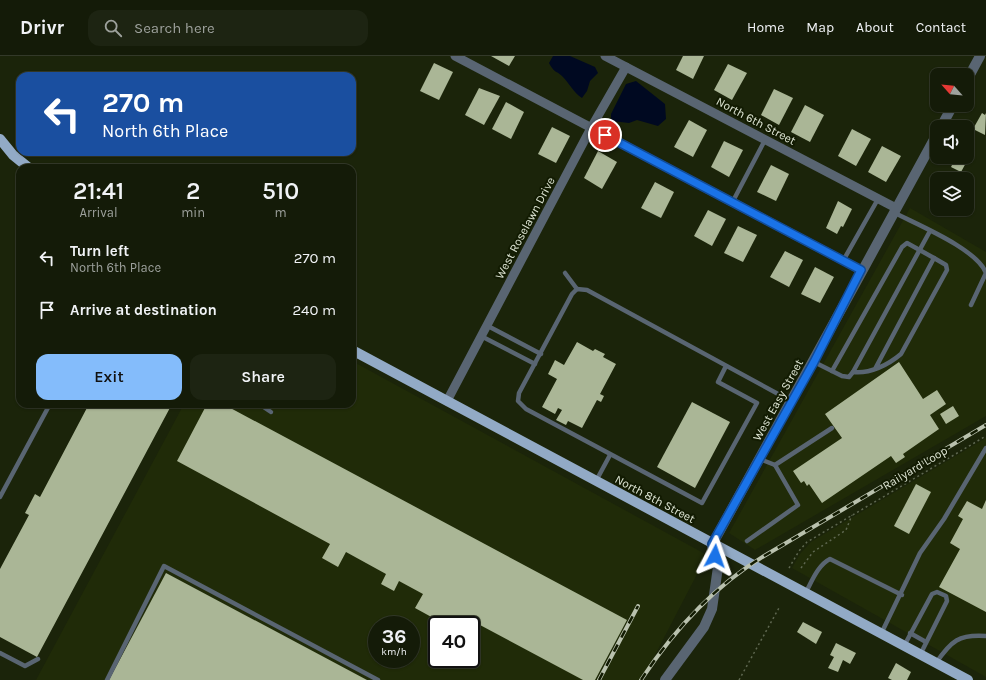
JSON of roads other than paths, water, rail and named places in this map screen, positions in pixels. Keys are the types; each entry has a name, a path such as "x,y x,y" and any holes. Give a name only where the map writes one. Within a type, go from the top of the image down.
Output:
{"main road":[{"path":"0,139 13,155 24,164"},
{"name":"North 8th Street","path":"356,352 968,680"}],"street":[{"path":"455,56 861,270"},
{"name":"North 6th Street","path":"605,56 878,199 895,210"},
{"path":"974,68 980,56"},
{"name":"West Roselawn Drive","path":"447,401 591,128 626,67"},
{"name":"West Easy Street","path":"712,544 814,362 861,270 930,147"},
{"path":"665,680 704,627 712,609 718,567 712,544"}],"lane":[{"path":"732,203 765,140"},
{"path":"843,261 878,199"},
{"path":"895,210 974,257 983,266 986,273 971,305"},
{"path":"814,362 842,376 849,377 930,232"},
{"path":"832,371 902,247 907,243 946,265 947,270 901,354 894,360 865,374 853,372"},
{"path":"875,369 934,258"},
{"path":"565,273 577,289 587,290 792,402"},
{"path":"577,289 572,294 519,393 518,401 522,407 702,504 757,402 718,382 726,366"},
{"path":"486,325 541,354"},
{"path":"481,336 535,364"},
{"path":"0,498 48,408"},
{"path":"265,408 271,412"},
{"path":"775,465 832,428"},
{"path":"881,634 902,595 920,553 944,519 986,448"},
{"path":"596,482 610,455"},
{"path":"747,541 798,505 775,465 760,459"},
{"path":"805,593 824,562 830,559 902,595"},
{"path":"107,680 164,566 378,680"},
{"path":"904,646 932,594 937,592 946,596 948,601 920,655"},
{"path":"910,633 926,642"},
{"path":"936,663 946,649 953,643 969,635 986,636"},
{"path":"0,653 25,666 38,659"}],"water":[{"path":"553,56 570,56 595,67 598,73 590,81 587,91 582,98 551,66 549,63"},
{"path":"636,81 665,104 666,119 658,126 637,120 629,123 611,121 611,114 626,84"}],"railway":[{"path":"641,680 681,627 711,596 745,568 986,425"},
{"path":"599,680 638,606"}]}
